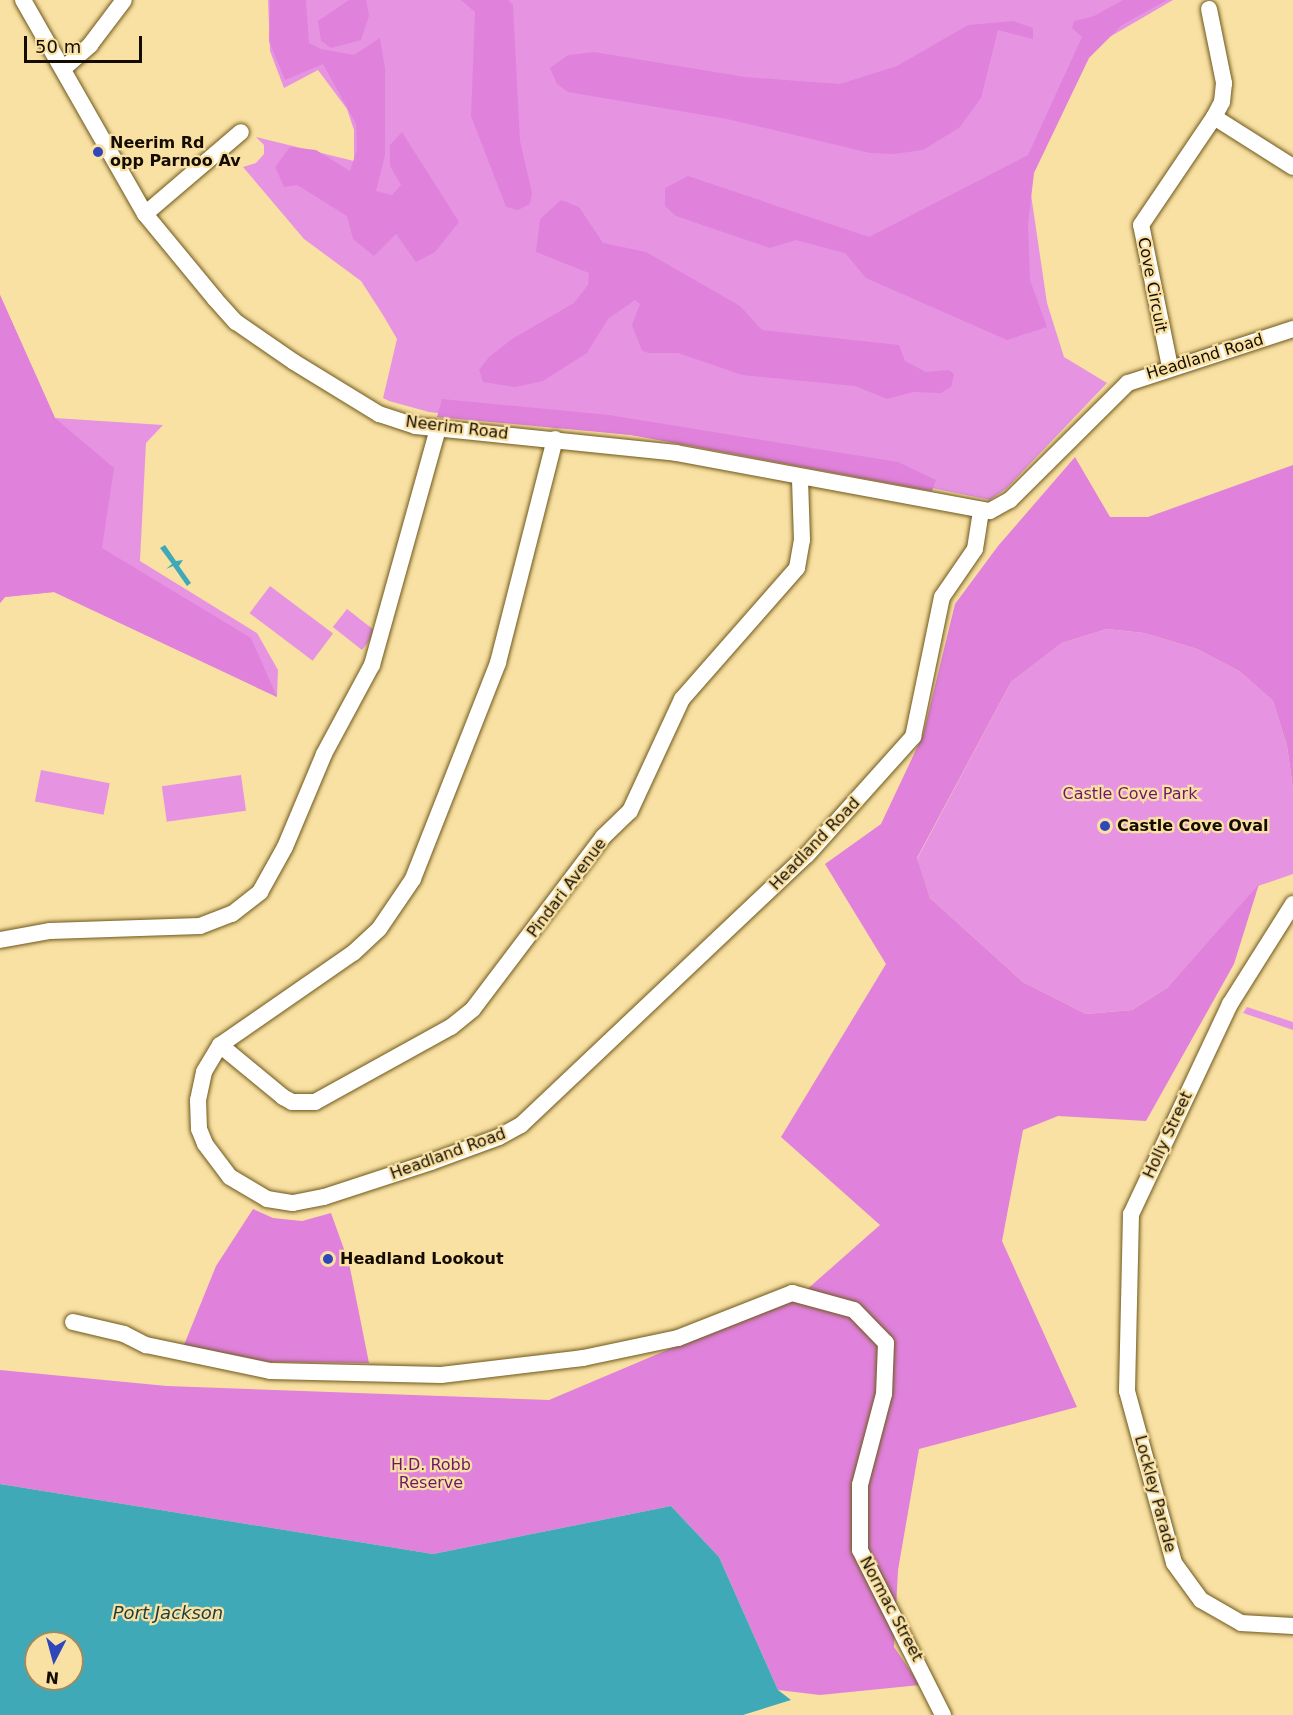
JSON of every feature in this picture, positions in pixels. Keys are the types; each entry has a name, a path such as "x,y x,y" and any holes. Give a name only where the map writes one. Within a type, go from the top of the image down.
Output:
{"street":[{"name":"Neerim Road","path":"23,0 64,68 145,214 215,299 259,339 379,414 438,429 676,453 800,479 981,510"},
{"path":"64,68 90,45 124,0"},
{"name":"Cove Circuit","path":"1170,367 1141,225 1222,102 1224,83 1209,9"},
{"path":"1214,117 1293,167"},
{"path":"145,214 241,132"},
{"name":"Headland Road","path":"555,440 498,663 413,879 379,929 353,953 220,1045 200,1086 199,1129 219,1166 242,1185 267,1199 293,1203 324,1197 451,1155 521,1125 807,855 907,746 918,722 942,597 975,549 981,510 997,509 1010,500 1116,392 1142,376 1293,329"},
{"path":"0,940 50,932 200,926 232,914 260,892 285,847 324,754 372,665 438,429"},
{"name":"Pindari Avenue","path":"220,1045 283,1097 292,1102 315,1102 451,1027 490,991 603,837 630,811 682,699 797,568 802,540 800,479"},
{"name":"Holly Street","path":"1127,1391 1131,1214 1230,1004 1293,904"},
{"name":"Normac Street","path":"73,1322 124,1334 146,1345 270,1371 441,1375 583,1358 678,1338 792,1293 854,1310 886,1343 884,1394 860,1485 860,1550 944,1715"},
{"name":"Lockley Parade","path":"1127,1391 1174,1563 1201,1600 1242,1623 1293,1626"}],"green space":[{"path":"268,0 1173,0 1089,49 1029,181 1047,303 1064,357 1107,383 1007,488 990,500 728,446 429,412 389,401 383,398 397,339 383,315 361,281 304,239 243,167 256,163 264,154 264,145 256,137 354,161 354,130 347,109 318,70 284,88 270,51"},
{"path":"270,0 306,0 309,43 321,49 354,55 380,38 385,68 385,155 376,191 392,195 401,185 390,166 390,145 402,132 459,222 435,252 416,262 396,234 374,256 353,239 347,216 297,185 284,187 275,167 290,147 316,150 350,171 357,149 356,124 323,64 285,80 269,41"},
{"path":"349,0 366,0 369,16 361,40 331,48 321,41 318,21"},
{"path":"461,0 508,0 513,5 520,141 532,193 530,204 518,210 506,207 471,116 475,12"},
{"path":"1123,0 1167,0 1122,25 1089,58 1034,173 1028,224 1030,280 1047,327 1007,340 866,278 845,253 796,240 770,248 676,216 665,206 665,188 688,176 869,237 1028,155 1082,37 1072,28 1074,21 1094,16"},
{"path":"1013,21 1033,28 1033,39 998,30 981,98 959,128 923,150 894,154 870,153 727,119 568,92 557,84 550,68 568,55 594,52 745,77 840,84 897,66 968,25"},
{"path":"561,200 579,207 603,243 646,252 740,306 762,330 899,345 905,361 926,372 949,370 954,374 951,387 941,393 913,392 887,399 855,386 742,375 678,353 649,353 642,351 632,325 640,304 635,300 608,319 587,353 543,381 515,387 483,382 479,370 489,357 512,339 574,303 588,285 589,273 536,252 540,219"},
{"path":"0,295 55,418 163,425 146,443 140,561 257,633 278,670 277,697 54,592 5,597 0,603"},
{"path":"0,295 55,418 114,468 102,548 251,638 277,697 54,592 5,597 0,603"},
{"path":"442,399 609,415 898,462 936,480 932,491 631,435 437,417"},
{"name":"H.D. Robb Reserve","path":"1075,457 1110,517 1148,517 1293,465 1293,789 1287,746 1273,701 1239,671 1197,649 1144,633 1107,629 1062,643 1011,682 917,858 930,898 1023,982 1086,1014 1132,1010 1167,988 1259,884 1234,964 1146,1121 1058,1116 1023,1130 1002,1241 1077,1407 919,1449 898,1570 894,1647 920,1685 820,1695 778,1690 719,1557 671,1506 433,1554 0,1484 0,1370 167,1386 549,1400 804,1292 880,1225 781,1137 886,964 825,864 881,824 923,735 955,604 998,546"},
{"path":"270,586 333,634 313,661 250,613"},
{"path":"347,609 376,632 362,650 333,627"},
{"name":"Castle Cove Oval","path":"1107,629 1144,633 1197,649 1239,671 1273,701 1287,746 1293,789 1293,874 1258,886 1167,988 1132,1010 1086,1014 1023,982 930,898 917,859 1011,682 1062,643"},
{"path":"41,770 110,783 104,815 35,801"},
{"path":"241,775 246,811 167,822 162,786"},
{"path":"1247,1007 1293,1022 1293,1030 1243,1013"},
{"path":"253,1209 273,1218 302,1221 331,1213 349,1263 369,1363 268,1362 184,1345 216,1266"}],"water":[{"path":"165,545 176,561 183,560 179,566 191,583 187,586 173,566 166,569 172,564 160,548"},
{"name":"Port Jackson","path":"0,1484 433,1554 671,1506 719,1557 778,1690 791,1700 743,1715 0,1715"}],"place":[{"name":"Neerim Rd opp Parnoo Av","path":"98,152"},
{"name":"Castle Cove Oval","path":"1105,826"},
{"name":"Headland Lookout","path":"328,1259"}],"park label":[{"name":"Castle Cove Park","path":"1130,794"}]}
